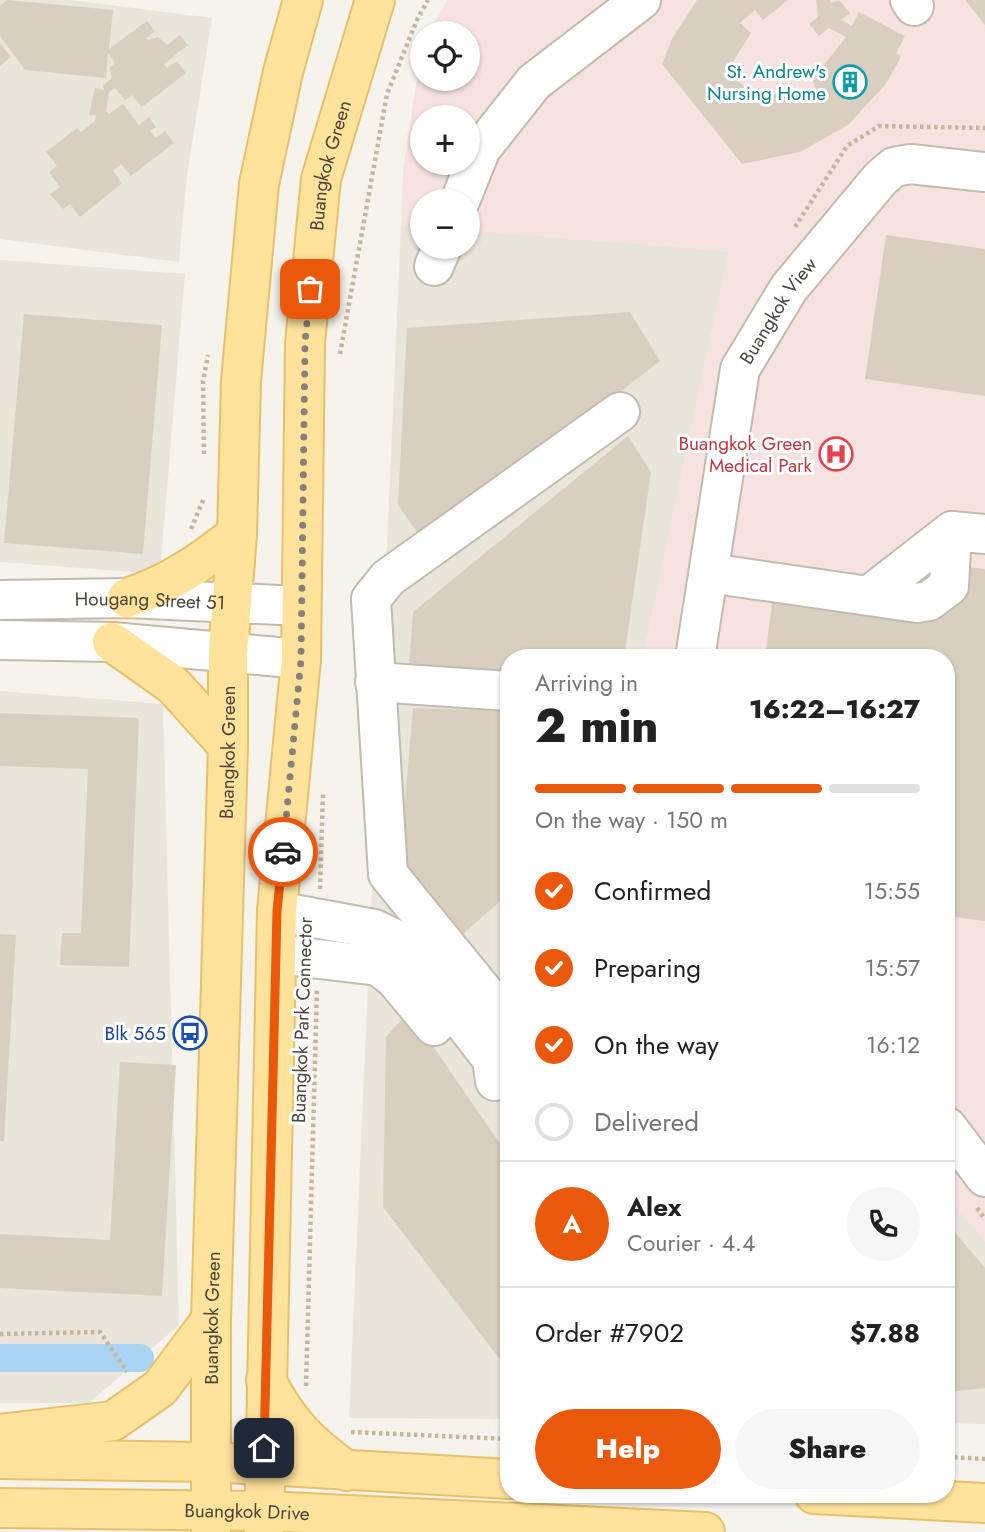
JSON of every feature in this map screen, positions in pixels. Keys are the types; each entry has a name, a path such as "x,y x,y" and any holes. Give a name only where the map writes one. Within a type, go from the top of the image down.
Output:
{"main road":[{"name":"Buangkok Green","path":"210,1521 211,1320 228,746 228,653 237,534 241,381 258,184 283,72 303,0"},
{"name":"Buangkok Green","path":"264,1521 277,911 301,659 305,343 321,179 374,0"},
{"path":"127,598 163,586 196,566 237,534"},
{"path":"112,642 173,685 228,746"},
{"path":"0,1434 113,1420 160,1388 211,1320"},
{"path":"266,1379 283,1413 319,1451 347,1471"},
{"path":"0,1459 209,1462 500,1479"},
{"path":"955,1501 985,1503"},
{"name":"Buangkok Drive","path":"0,1507 64,1509 210,1521 705,1532"},
{"path":"64,1509 102,1532"}],"street":[{"path":"465,189 481,149 534,82 641,0"},
{"name":"Buangkok View","path":"696,649 740,369 789,288 881,178 894,167 910,164 985,172"},
{"path":"500,1012 390,881 386,867 371,599 378,587 620,412"},
{"path":"709,573 871,594 917,603 940,596 949,586 968,532"},
{"name":"Hougang Street 51","path":"0,600 127,598 301,606"},
{"path":"0,640 112,642 301,659"},
{"path":"375,682 500,690"},
{"path":"277,911 374,929 393,938 411,955 492,1059 500,1081"},
{"path":"276,954 378,966 395,979 472,1071 500,1089"},
{"path":"955,1138 985,1177"}],"path":[{"path":"339,359 387,94 416,20 428,0"},
{"path":"204,458 204,381 209,354"},
{"path":"180,536 191,528 204,497"},
{"name":"Buangkok Park Connector","path":"319,919 324,786"},
{"name":"Buangkok Park Connector","path":"306,1399 318,957"},
{"path":"0,1334 100,1332 122,1365"},
{"path":"341,1432 500,1439"},
{"path":"955,1457 985,1459"}],"shaded area":[{"path":"0,0 71,0 212,18 187,175 179,262 0,239"},
{"name":"Buangkok Green Medical Park","path":"447,0 985,0 985,1241 955,1205 955,649 645,649 729,251 480,231 480,189 410,189 410,226 401,225 403,171 410,124 410,175 480,175 480,105 413,105 415,91 480,91 480,21 435,21"},
{"path":"401,225 410,226 410,259 480,259 480,231 729,251 645,649 500,649 500,1419 349,1418"},
{"path":"0,260 185,274 160,574 0,562"},
{"path":"0,691 163,704 179,1325 89,1403 0,1403"},
{"path":"955,1205 985,1241 985,1424 955,1423"}],"building":[{"path":"7,0 113,10 109,49 147,21 155,31 146,38 148,40 158,37 167,45 180,35 188,45 164,64 167,68 177,61 186,73 142,107 132,95 125,100 115,88 109,92 106,111 109,114 123,104 139,125 149,117 156,127 150,131 156,138 165,131 174,143 131,176 121,164 113,171 122,183 80,217 70,204 63,209 50,194 60,187 49,172 57,166 46,152 77,128 81,132 95,121 96,115 89,115 95,88 104,90 103,85 112,78 109,68 115,63 108,53 106,78 25,70 0,36 0,6"},
{"name":"St. Andrew's Nursing Home","path":"697,0 788,0 763,20 755,10 740,23 751,33 726,73 743,85 749,102 792,89 799,101 816,89 812,80 846,37 829,28 819,36 809,24 818,17 816,0 830,0 831,3 839,0 850,13 841,20 852,26 859,12 905,36 896,53 901,56 885,85 848,125 800,152 742,164 662,64 672,39"},
{"path":"965,0 985,0 985,25"},
{"path":"0,43 11,57 0,66"},
{"path":"886,235 985,249 985,396 865,379"},
{"path":"630,312 660,361 425,543 398,505 407,328"},
{"path":"24,314 162,325 143,554 4,543"},
{"path":"628,436 651,472 625,649 500,649 500,676 408,677 413,612"},
{"path":"959,566 985,569 985,921 955,917 955,649 766,649 774,587 953,610"},
{"path":"413,708 500,711 500,901 461,936 400,862"},
{"path":"0,713 139,718 129,967 60,965 62,933 81,933 88,769 0,766"},
{"path":"0,934 16,935 4,1142 0,1141"},
{"path":"409,1011 500,1144 500,1359 383,1207 386,1037"},
{"path":"120,1062 176,1065 162,1296 0,1288 0,1234 110,1240"},
{"path":"955,1232 985,1268 985,1388 955,1391"}],"waterway":[{"path":"0,1358 140,1358"}],"way so far":[{"path":"283,852 301,659 305,343 310,289"}],"place":[{"name":"St. Andrew's Nursing Home","path":"850,82"},
{"name":"Buangkok Green Medical Park","path":"836,454"},
{"name":"Blk 565","path":"190,1033"}],"route":[{"path":"264,1448 277,911 283,852"}]}
